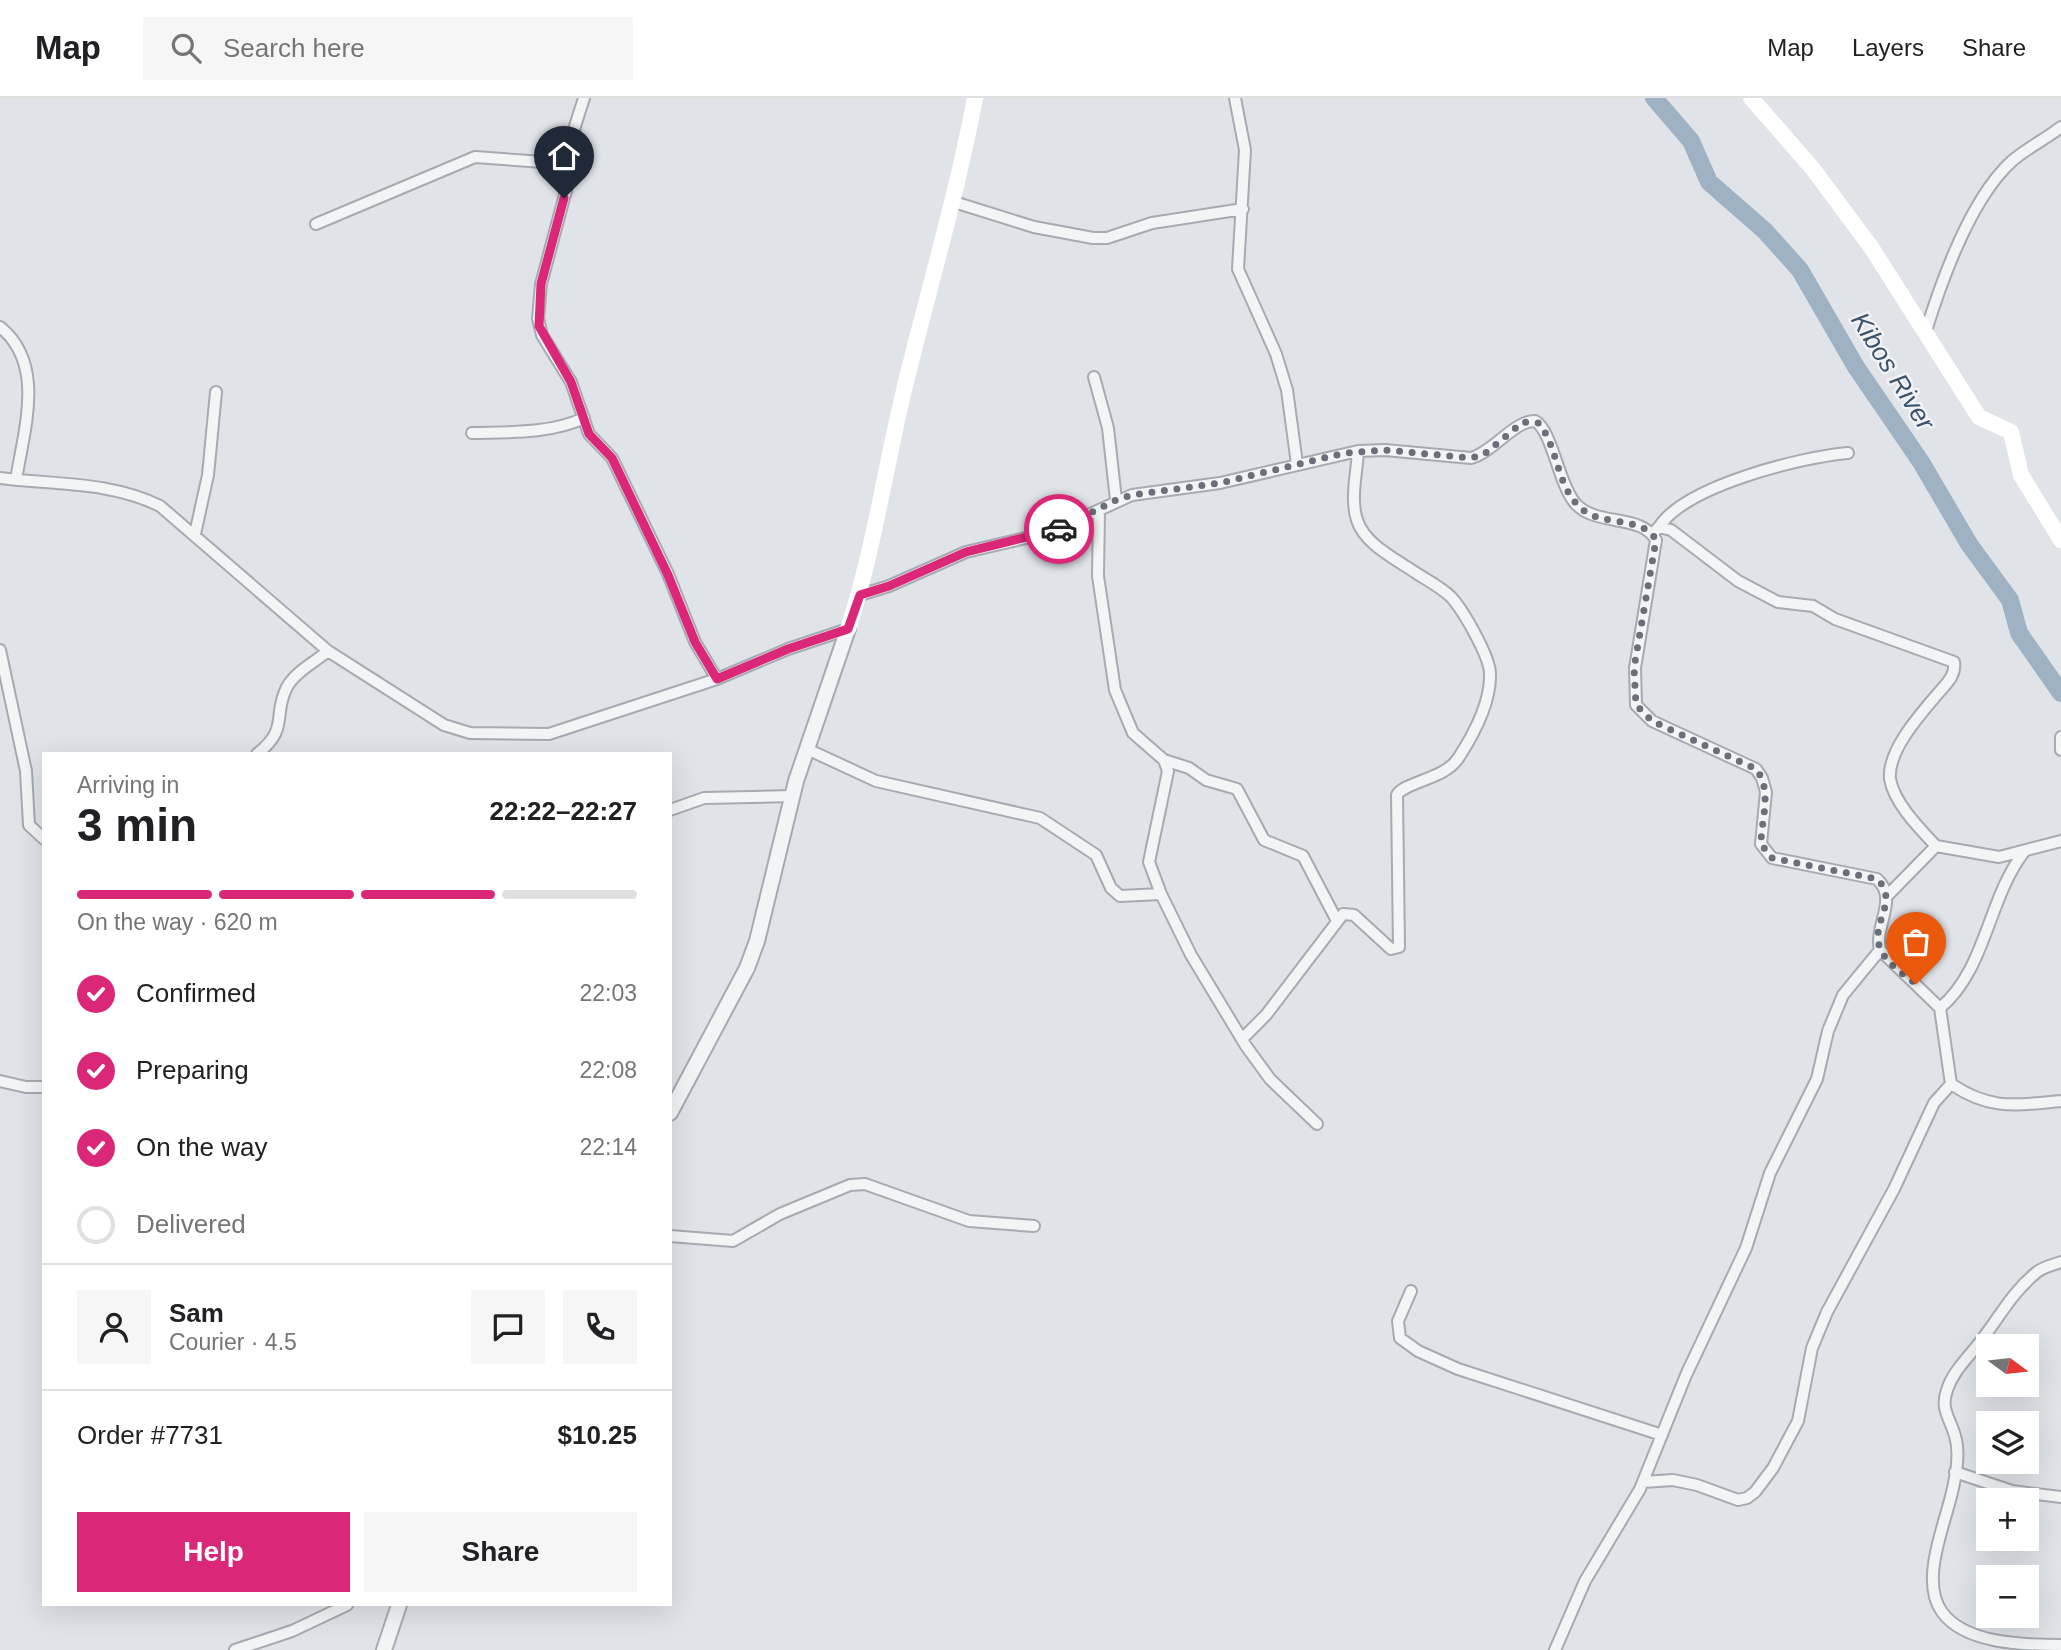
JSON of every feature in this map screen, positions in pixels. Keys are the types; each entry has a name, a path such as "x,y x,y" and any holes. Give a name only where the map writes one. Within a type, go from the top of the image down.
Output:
{"main road":[{"path":"848,629 860,595 909,366 954,202 975,98"},
{"path":"1751,98 1813,169 1871,247 1979,416 2011,432 2021,475 2061,540"}],"street":[{"path":"584,98 567,151 571,164 541,284 538,319 542,335 571,382 589,434 612,458 668,575 695,642 717,679"},
{"path":"1235,98 1245,139 1238,269 1276,354 1287,390 1297,464"},
{"path":"1925,334 1953,256 1990,187 2012,161 2061,127"},
{"path":"316,224 475,157 571,164"},
{"path":"954,202 1034,227 1093,238 1107,238 1152,223 1243,209"},
{"path":"0,327 19,347 29,386 16,480"},
{"path":"1094,377 1108,428 1116,500"},
{"path":"195,534 208,475 216,392"},
{"path":"472,433 533,431 569,425 584,418"},
{"path":"860,595 889,586 966,552 1051,533 1116,500 1220,483 1358,451 1385,450 1471,458 1483,455 1523,422 1535,421 1543,429 1567,491 1575,503 1598,518 1656,530 1671,530 1738,581 1778,602 1813,606 1835,619 1954,662 1954,671 1949,680 1911,724 1890,774 1894,789 1914,823 1936,846 1999,857 2061,841"},
{"path":"1242,1039 1266,1015 1336,919 1347,913 1354,915 1391,949 1399,947 1397,794 1400,790 1433,779 1458,760 1483,711 1490,672 1486,657 1451,597 1387,555 1357,522 1354,502 1358,451"},
{"path":"1848,453 1789,463 1726,485 1672,512 1656,530 1657,549 1641,620 1634,668 1636,705 1652,721 1756,769 1766,792 1761,844 1772,858 1877,879 1888,895"},
{"path":"0,478 62,481 135,495 160,506 328,651 444,725 470,733 549,734 717,679 788,649 848,629"},
{"path":"1099,510 1098,576 1115,690 1133,733 1164,760 1189,768 1206,780 1237,789 1264,840 1303,856 1336,919"},
{"path":"672,1109 747,968 760,930 792,796 848,629"},
{"path":"0,650 26,771 29,825 42,837"},
{"path":"259,752 277,735 290,682 328,651"},
{"path":"2061,737 2061,750"},
{"path":"807,749 876,781 1040,818 1096,855 1111,888 1121,896 1161,894"},
{"path":"1164,760 1168,771 1149,862 1161,894 1191,955 1242,1039 1270,1079 1317,1124"},
{"path":"672,809 704,798 748,794 792,796"},
{"path":"1555,1650 1585,1581 1643,1482 1686,1375 1746,1248 1770,1173 1817,1079 1828,1031 1843,995 1880,950 1879,930 1888,895 1936,846"},
{"path":"1940,1008 1950,1000 1977,954 2013,866 2024,852"},
{"path":"1880,950 1940,1008 1951,1084"},
{"path":"0,1081 26,1087 42,1087"},
{"path":"1951,1084 1966,1093 2006,1106 2061,1101"},
{"path":"1643,1482 1674,1480 1738,1500 1747,1499 1755,1492 1773,1468 1798,1421 1810,1357 1827,1312 1894,1189 1934,1103 1951,1084"},
{"path":"672,1236 733,1241 780,1214 850,1185 865,1184 970,1221 1034,1226"},
{"path":"2061,1262 2039,1270 2010,1298 1953,1375 1944,1402 1945,1414 1955,1435 1955,1472 1932,1584 1940,1610 1952,1624 1982,1638 2061,1645"},
{"path":"1411,1291 1398,1321 1400,1338 1418,1350 1458,1369 1662,1435"},
{"path":"1955,1472 2012,1491 2061,1497"},
{"path":"235,1650 292,1631 345,1606"},
{"path":"384,1650 399,1606"}],"waterway":[{"name":"Kibos River","path":"1654,98 1691,141 1709,182 1765,231 1800,270 1856,367 1921,462 1969,544 2010,600 2019,633 2061,693"}],"way so far":[{"path":"1059,529 1116,500 1132,495 1220,483 1345,453 1385,450 1471,458 1483,455 1523,422 1539,423 1567,491 1575,503 1586,513 1598,518 1632,524 1653,533 1656,540 1657,549 1641,620 1634,668 1633,694 1640,712 1703,747 1756,769 1766,792 1761,844 1772,858 1824,871 1877,879 1888,895 1879,930 1880,950 1893,966 1916,984"}],"route":[{"path":"564,198 541,284 539,326 571,382 589,434 612,458 668,575 695,642 717,679 788,649 848,629 860,595 889,586 966,552 1059,529"}]}
